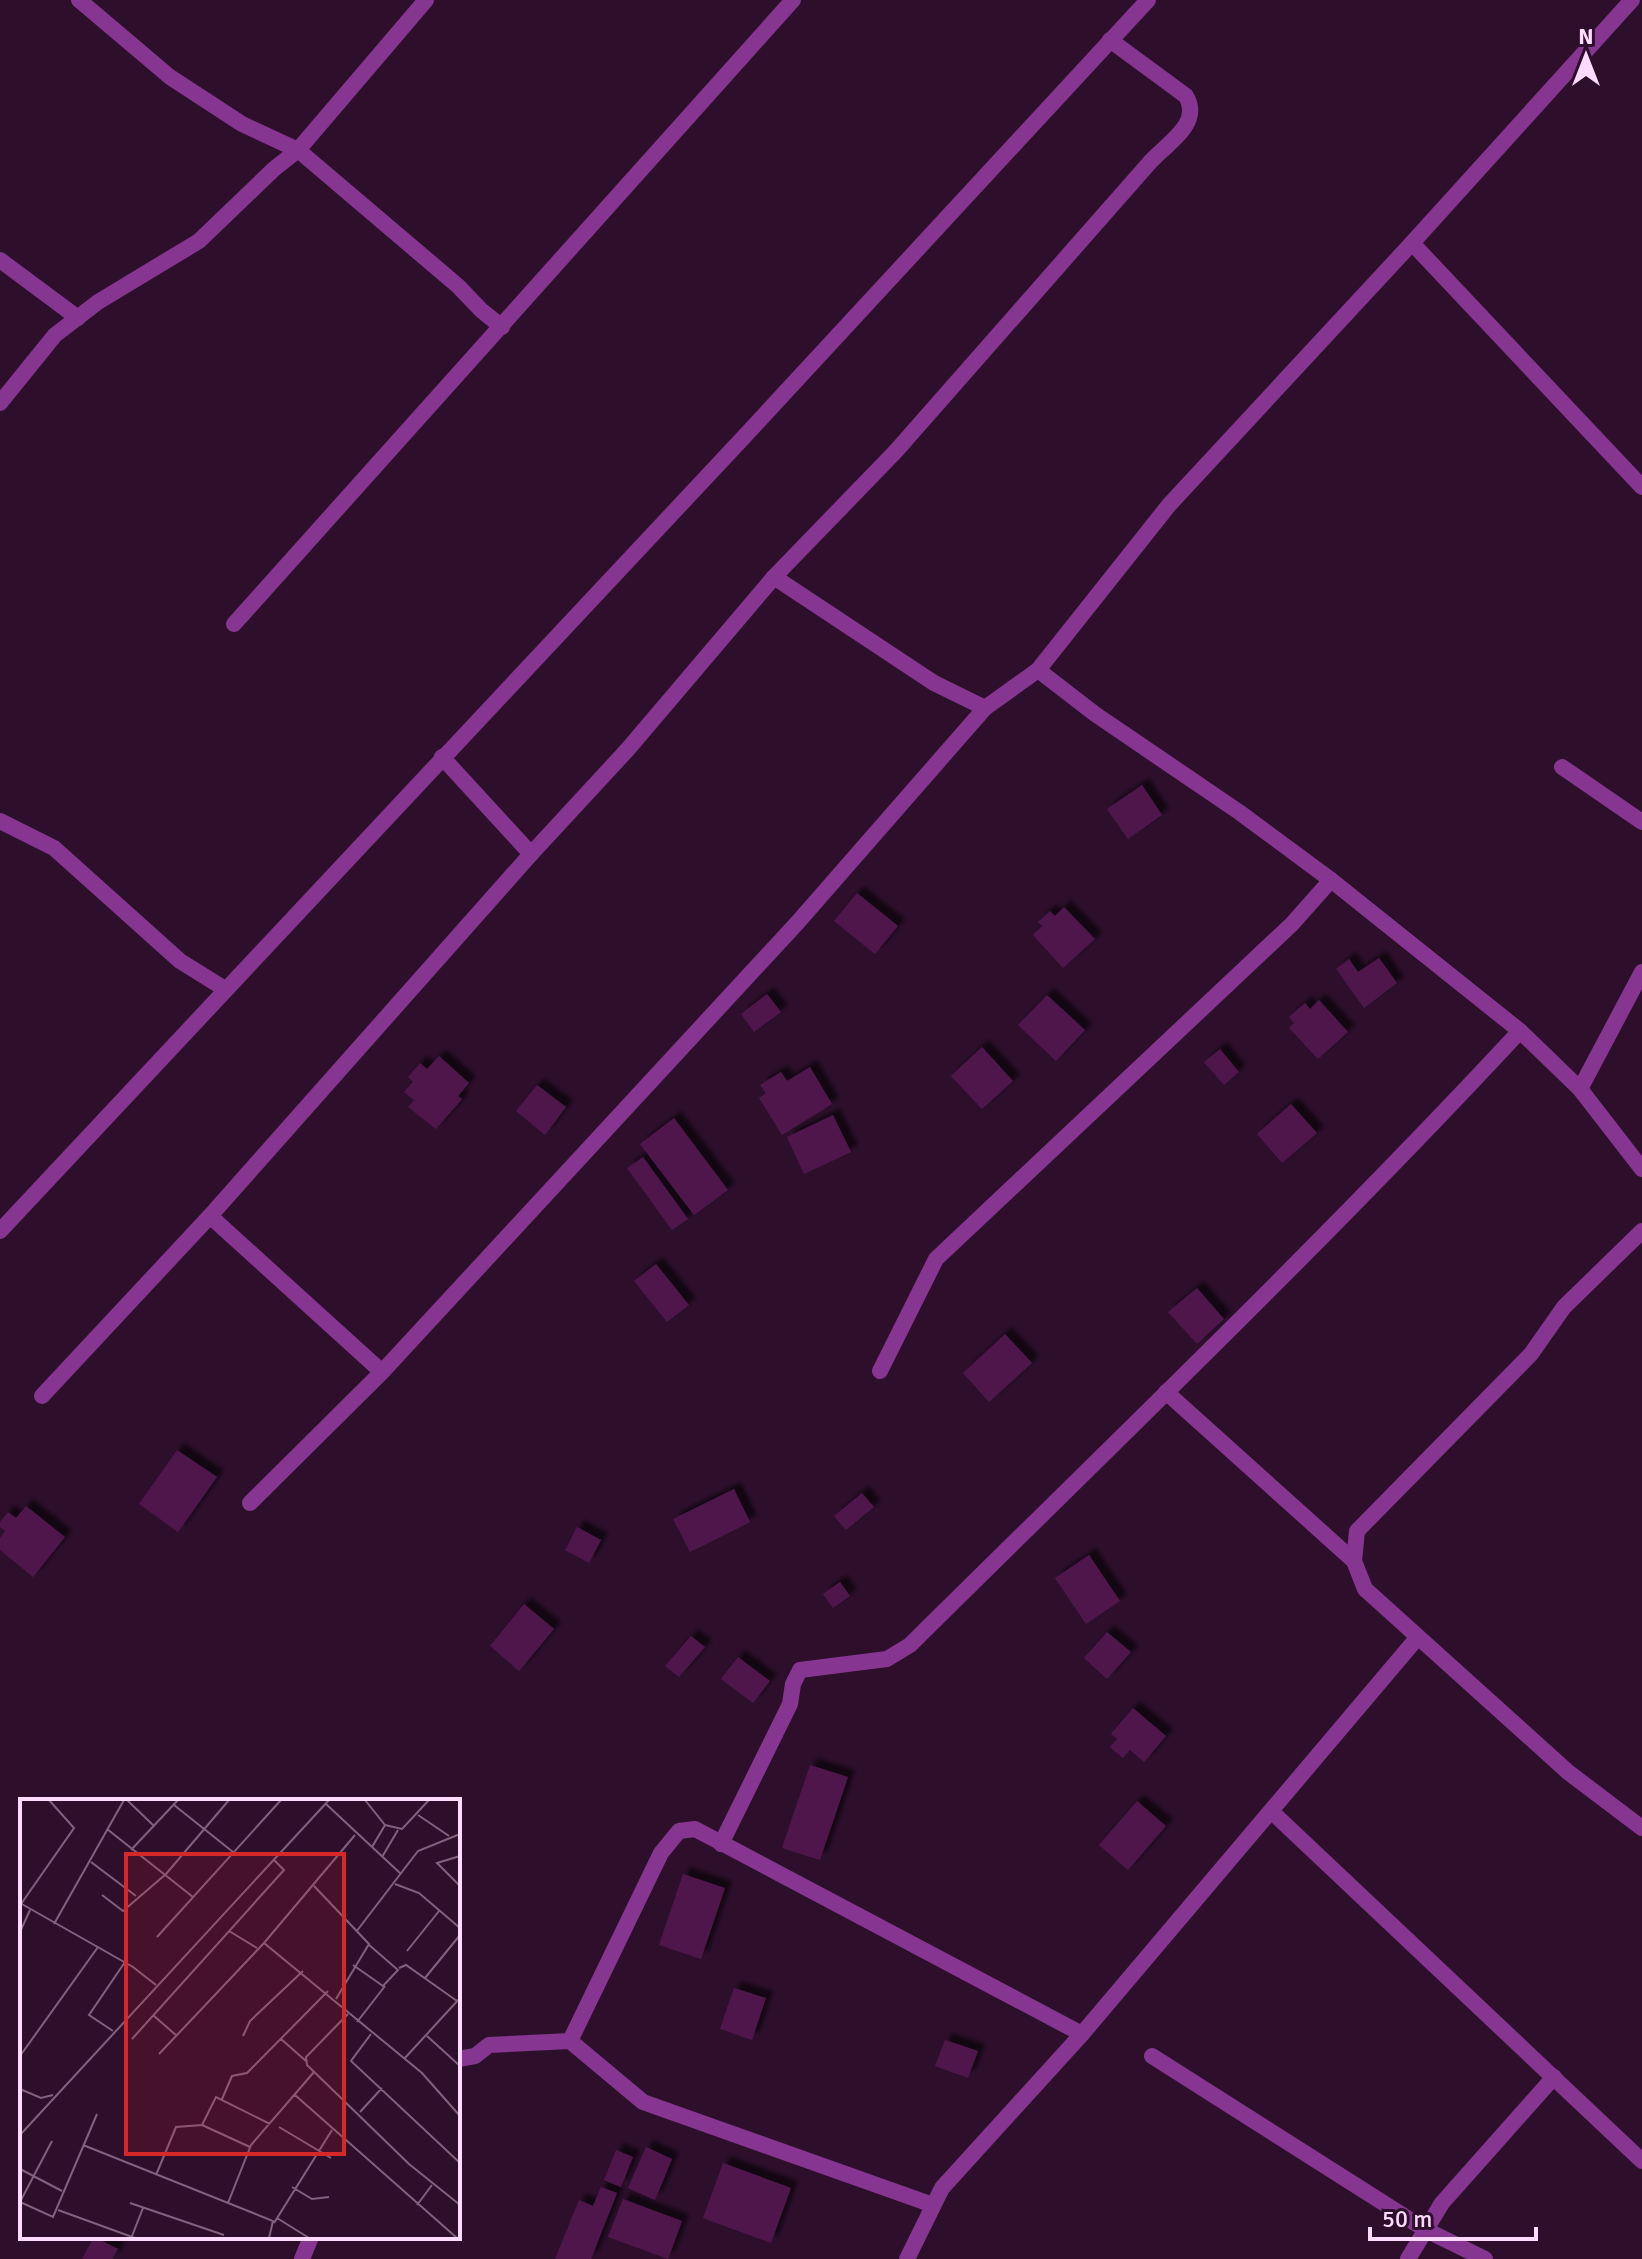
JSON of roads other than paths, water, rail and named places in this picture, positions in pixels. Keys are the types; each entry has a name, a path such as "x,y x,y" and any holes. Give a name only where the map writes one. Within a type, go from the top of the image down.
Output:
{"street":[{"path":"79,0 170,77 242,124 298,150 502,327"},
{"path":"0,403 55,335 98,302 199,241 298,150 426,0"},
{"path":"234,624 793,0"},
{"path":"0,1231 742,439 1148,0"},
{"path":"250,1503 382,1372 798,922 985,708 1038,670 1169,505 1632,0"},
{"path":"42,1396 210,1216 628,749 774,577 896,451 1151,161 1190,121 1192,107 1186,96 1110,40"},
{"path":"1412,243 1642,487"},
{"path":"0,260 78,318"},
{"path":"774,577 934,683 985,708"},
{"path":"1038,670 1095,714 1239,812 1331,880 1520,1031 1580,1089 1642,1169"},
{"path":"442,757 531,854"},
{"path":"1562,767 1642,822"},
{"path":"0,821 54,848 180,961 225,989"},
{"path":"880,1371 936,1259 1292,924 1331,880"},
{"path":"1580,1089 1642,972"},
{"path":"721,1844 790,1704 793,1684 800,1670 887,1659 910,1645 1443,1114 1520,1031"},
{"path":"210,1216 382,1372"},
{"path":"1354,1561 1357,1531 1531,1354 1564,1307 1642,1231"},
{"path":"1166,1392 1354,1561 1365,1589 1568,1772 1642,1828"},
{"path":"907,2259 942,2188 1082,2034 1418,1637"},
{"path":"1271,1811 1642,2161"},
{"path":"570,2041 661,1853 679,1831 695,1829 1082,2034"},
{"path":"460,2059 475,2056 489,2045 570,2041 643,2102 933,2205"},
{"path":"1152,2056 1426,2230 1485,2259"},
{"path":"1408,2259 1442,2203 1554,2077"},
{"path":"302,2259 310,2239"}]}
